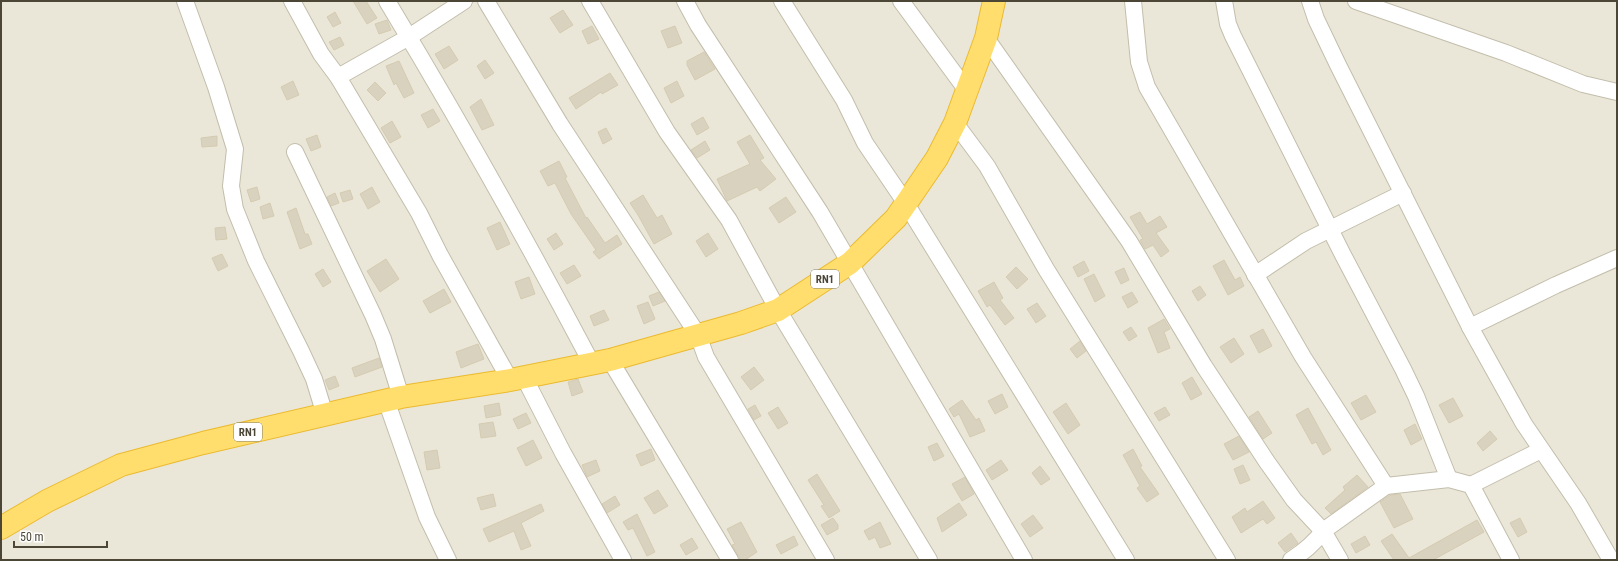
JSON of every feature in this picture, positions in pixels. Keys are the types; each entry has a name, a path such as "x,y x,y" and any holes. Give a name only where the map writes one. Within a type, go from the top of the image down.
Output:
{"highway":[{"name":"RN1","path":"1,528 47,501 121,465 203,443 393,398 517,378 601,362 698,335 778,310 850,263 896,218 905,202 937,158 955,123 968,92 986,38 994,1"}],"street":[{"path":"184,1 216,87 235,149 231,186 235,209 256,261 304,358 325,415"},
{"path":"292,1 321,54 338,78 419,213 440,254 563,453 623,560"},
{"path":"387,1 513,217 601,362 730,560"},
{"path":"338,78 409,37 464,1"},
{"path":"486,1 560,124 698,335 706,357 826,560"},
{"path":"590,1 667,132 696,176 729,220 778,310 928,560"},
{"path":"685,1 698,25 816,205 1024,560"},
{"path":"782,1 847,106 865,143 905,202 1126,560"},
{"path":"901,1 968,92"},
{"path":"1133,1 1138,62 1147,87 1303,357 1386,486"},
{"path":"1224,1 1228,24 1233,36 1409,382 1449,479"},
{"path":"1310,1 1316,19 1338,65 1470,327 1524,424 1578,503 1611,560"},
{"path":"1356,1 1506,54 1584,84 1617,92"},
{"path":"986,38 1129,241 1201,360 1267,462 1294,500 1323,531 1340,560"},
{"path":"955,123 987,166 1046,270 1227,560"},
{"path":"294,152 373,315 386,346 393,398 427,517 448,560"},
{"path":"1255,275 1306,241 1403,193"},
{"path":"1470,327 1556,285 1617,258"},
{"path":"1290,560 1306,549 1323,531 1386,486 1449,479 1471,485 1541,450"},
{"path":"1471,485 1511,560"}],"shaded area":[{"path":"1,1 1617,1 1617,560 1,560"}],"building":[{"path":"353,1 366,1 377,18 367,24"},
{"path":"563,10 573,25 560,33 550,18"},
{"path":"335,12 341,23 333,27 327,17"},
{"path":"387,20 391,30 379,34 375,24"},
{"path":"592,26 599,39 588,44 582,31"},
{"path":"675,26 682,43 668,48 661,31"},
{"path":"340,37 344,45 334,50 329,42"},
{"path":"449,46 458,60 444,69 435,54"},
{"path":"704,52 715,69 695,80 687,65 687,61"},
{"path":"485,60 494,73 485,79 477,66"},
{"path":"399,61 414,93 404,98 396,83 394,85 386,66"},
{"path":"610,73 618,85 602,94 601,92 576,109 569,98"},
{"path":"293,81 299,95 287,100 281,87"},
{"path":"677,81 684,96 671,103 664,88"},
{"path":"375,82 386,93 378,101 367,90"},
{"path":"481,99 494,125 482,130 470,107"},
{"path":"433,109 440,121 428,128 421,115"},
{"path":"703,117 709,128 697,135 691,124"},
{"path":"392,121 401,137 390,143 381,128"},
{"path":"606,128 612,139 603,144 598,132"},
{"path":"317,135 321,147 311,151 306,139"},
{"path":"750,135 764,158 760,160 776,179 760,191 757,187 727,201 717,179 750,164 737,142"},
{"path":"217,136 217,146 202,147 201,138"},
{"path":"705,141 710,150 697,158 691,150"},
{"path":"559,161 567,177 565,178 586,218 587,217 605,243 617,235 622,244 599,259 593,252 596,250 571,214 555,183 548,186 540,171"},
{"path":"257,187 260,199 251,202 247,190"},
{"path":"372,187 380,202 368,209 360,194"},
{"path":"350,190 353,199 343,202 340,193"},
{"path":"335,193 339,203 331,206 327,197"},
{"path":"643,195 657,218 662,215 672,234 654,244 630,203"},
{"path":"786,197 796,212 779,223 769,208"},
{"path":"270,203 274,216 263,219 260,207"},
{"path":"296,208 305,234 308,234 312,244 300,249 287,212"},
{"path":"1140,212 1147,224 1160,216 1167,227 1156,233 1169,251 1161,257 1153,245 1145,249 1140,240 1143,239 1130,217"},
{"path":"500,222 510,244 497,250 487,228"},
{"path":"225,227 227,239 216,240 215,228"},
{"path":"556,233 563,244 554,250 547,239"},
{"path":"708,233 718,249 706,257 696,241"},
{"path":"222,254 228,266 218,271 212,258"},
{"path":"386,259 399,279 380,292 367,271"},
{"path":"1224,260 1235,280 1240,277 1244,286 1228,295 1213,266"},
{"path":"1084,261 1089,271 1078,277 1073,267"},
{"path":"574,265 581,276 567,284 560,273"},
{"path":"1016,267 1028,279 1017,289 1006,277"},
{"path":"1124,268 1129,280 1121,284 1115,272"},
{"path":"323,269 331,282 323,287 315,274"},
{"path":"1094,274 1105,296 1095,302 1084,279"},
{"path":"529,277 535,294 521,299 515,282"},
{"path":"994,282 1003,298 1000,300 1014,318 1005,325 990,305 987,307 978,291"},
{"path":"1200,286 1206,295 1198,301 1192,291"},
{"path":"444,289 451,302 430,313 423,301"},
{"path":"659,292 665,301 653,306 649,296"},
{"path":"1132,292 1138,302 1128,308 1122,297"},
{"path":"648,302 655,319 644,324 637,306"},
{"path":"1037,303 1046,316 1036,323 1027,309"},
{"path":"604,310 609,320 594,326 590,316"},
{"path":"1164,319 1170,329 1164,332 1170,348 1158,353 1148,328"},
{"path":"1131,327 1137,336 1129,341 1123,332"},
{"path":"1263,329 1272,346 1259,353 1250,336"},
{"path":"1234,338 1244,354 1231,363 1220,347"},
{"path":"1080,341 1086,351 1077,358 1070,349"},
{"path":"478,344 484,359 461,368 456,352"},
{"path":"379,358 382,367 355,377 352,368"},
{"path":"754,367 764,380 751,390 741,377"},
{"path":"335,376 339,386 329,390 325,380"},
{"path":"1192,377 1202,394 1191,400 1182,383"},
{"path":"578,379 583,392 572,396 568,382"},
{"path":"1002,394 1008,407 995,414 988,401"},
{"path":"1366,395 1376,412 1361,420 1351,403"},
{"path":"1453,398 1463,416 1449,423 1439,405"},
{"path":"962,400 976,420 979,418 985,431 970,437 959,414 954,417 949,409"},
{"path":"499,403 501,415 486,418 484,406"},
{"path":"1066,403 1080,425 1068,434 1053,412"},
{"path":"755,405 761,416 754,420 748,409"},
{"path":"778,407 788,423 778,429 768,413"},
{"path":"1165,407 1170,415 1159,421 1154,413"},
{"path":"1308,408 1331,450 1323,455 1316,442 1312,444 1296,415"},
{"path":"1258,411 1272,433 1263,439 1249,417"},
{"path":"526,413 531,423 518,429 513,419"},
{"path":"493,422 496,436 481,438 479,424"},
{"path":"1415,424 1422,439 1411,445 1404,430"},
{"path":"1490,431 1497,439 1483,451 1477,443"},
{"path":"1239,436 1249,452 1233,460 1224,444"},
{"path":"533,440 542,458 526,466 517,448"},
{"path":"937,443 944,456 934,461 928,447"},
{"path":"651,449 655,460 641,466 636,455"},
{"path":"1133,449 1142,466 1140,467 1159,494 1147,502 1137,488 1140,486 1123,455"},
{"path":"437,450 440,468 427,470 424,452"},
{"path":"596,460 600,471 587,477 582,465"},
{"path":"1001,460 1008,470 992,480 986,470"},
{"path":"1243,465 1250,480 1240,484 1234,469"},
{"path":"1040,466 1050,479 1041,485 1032,473"},
{"path":"817,474 840,511 829,518 821,506 824,505 808,480"},
{"path":"1357,475 1368,487 1331,514 1325,508 1345,490 1343,487"},
{"path":"965,477 974,494 962,501 952,484"},
{"path":"658,490 668,506 654,514 644,498"},
{"path":"493,494 496,506 481,510 477,498"},
{"path":"1400,494 1413,519 1394,528 1380,502 1390,495"},
{"path":"615,496 620,505 607,513 602,504"},
{"path":"1263,501 1275,518 1267,524 1263,519 1241,533 1232,517 1245,508 1247,512"},
{"path":"959,503 967,515 942,532 937,518"},
{"path":"541,504 544,511 521,523 531,546 521,550 514,531 489,542 483,529"},
{"path":"637,514 655,552 647,556 633,528 628,530 623,522"},
{"path":"1033,515 1043,528 1030,537 1021,524"},
{"path":"833,518 838,525 838,529 827,535 821,525"},
{"path":"1520,518 1527,532 1518,537 1510,523"},
{"path":"1477,520 1484,532 1433,560 1394,560 1381,541 1392,534 1409,558"},
{"path":"741,522 757,552 745,560 740,560 732,545 735,544 727,529"},
{"path":"880,522 891,544 880,548 875,537 869,540 864,531"},
{"path":"1291,533 1298,543 1285,552 1278,543"},
{"path":"794,536 798,545 781,554 776,545"},
{"path":"1365,536 1370,545 1356,553 1351,544"},
{"path":"692,538 698,548 686,555 680,545"}]}
